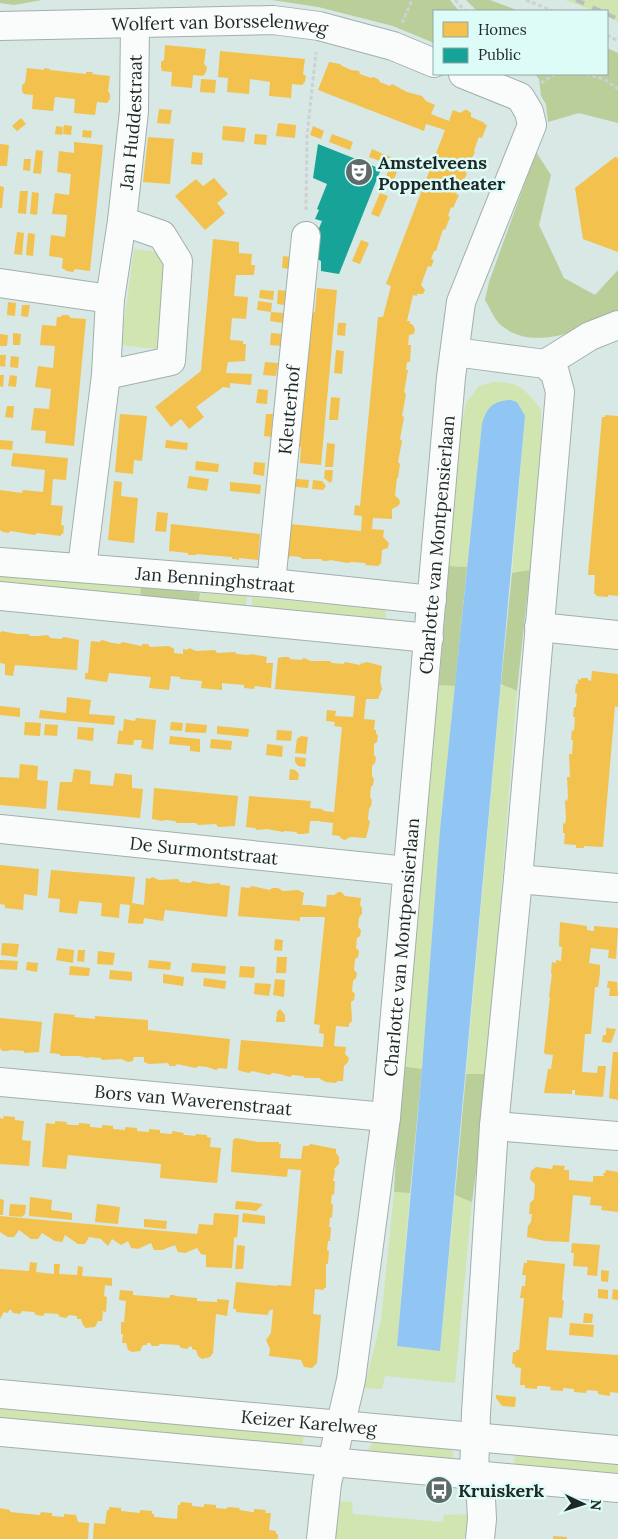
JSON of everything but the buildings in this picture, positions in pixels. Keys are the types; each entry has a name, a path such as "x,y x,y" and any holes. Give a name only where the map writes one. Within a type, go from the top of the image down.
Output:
{"street":[{"name":"Wolfert van Borsselenweg","path":"0,26 273,20 319,26 393,46 433,62"},
{"name":"Jan Huddestraat","path":"82,567 106,375 110,299 122,221 134,111 136,24"},
{"name":"Charlotte van Montpensierlaan","path":"321,1539 331,1463 350,1380 386,1117 451,377 461,302 532,124 530,112 520,98 510,92 466,75"},
{"path":"106,375 171,361 178,261 162,235 122,221"},
{"name":"Kleuterhof","path":"271,584 306,236"},
{"path":"0,283 110,299"},
{"path":"545,364 590,336 618,326"},
{"path":"455,352 545,364 555,373 560,392 518,879 494,1126 476,1413 474,1475 481,1500 480,1539"},
{"name":"Jan Benninghstraat","path":"0,562 82,567 432,600"},
{"path":"0,596 429,638"},
{"path":"539,627 618,635"},
{"name":"De Surmontstraat","path":"0,829 407,871"},
{"path":"518,879 618,888"},
{"name":"Bors van Waverenstraat","path":"0,1082 386,1117"},
{"path":"494,1126 618,1136"},
{"name":"Keizer Karelweg","path":"0,1394 618,1450"},
{"path":"0,1432 618,1488"}],"path":[{"path":"455,0 464,10"},
{"path":"526,0 551,10"},
{"path":"306,236 307,136 319,26"},
{"path":"590,75 604,79 618,89"}],"green space":[{"path":"0,0 42,0 14,5 0,3"},
{"path":"272,0 450,0 458,10 433,10 433,43 393,26 318,7"},
{"path":"466,0 490,0 516,10 476,10"},
{"path":"565,0 618,0 618,22 608,17 608,10 592,10"},
{"path":"608,48 618,53 618,123 579,113 548,122 546,104 541,96 539,79 536,75 608,75"},
{"path":"536,152 551,175 539,225 564,278 595,295 618,270 618,315 575,331 545,338 515,334 502,326 485,300 489,282"},
{"path":"134,249 165,253 157,349 121,345"},
{"path":"503,382 521,388 541,409 541,443 530,570 512,573 525,416 482,427 467,567 449,566 460,432 466,403 479,386"},
{"path":"449,566 467,567 455,686 439,685"},
{"path":"530,570 517,691 501,684 512,573"},
{"path":"0,574 141,587 140,603 0,589"},
{"path":"141,587 200,593 198,606 140,603"},
{"path":"200,593 247,596 245,612 198,606"},
{"path":"252,597 386,610 385,623 252,612"},
{"path":"501,684 517,691 498,930 489,1074 466,1074"},
{"path":"439,685 455,686 440,830 422,1069 401,1066 421,825"},
{"path":"401,1066 422,1069 410,1193 394,1192"},
{"path":"466,1074 489,1074 472,1202 455,1195"},
{"path":"394,1192 410,1193 397,1346 440,1351 455,1195 472,1202 455,1383 385,1376 382,1389 364,1388 381,1321"},
{"path":"0,1405 304,1431 302,1450 0,1423"},
{"path":"374,1442 446,1448 453,1451 452,1462 376,1457 368,1449"},
{"path":"515,1453 618,1461 618,1478 514,1469"},
{"path":"337,1501 352,1502 353,1514 443,1522 444,1515 472,1514 470,1532 463,1539 335,1539"}],"water":[{"path":"511,400 517,402 525,416 440,1351 397,1346 422,1069 440,830 482,424 486,413 492,406"}],"railway":[{"path":"576,0 599,10"},
{"path":"608,14 618,19"}],"place":[{"name":"Amstelveens Poppentheater","path":"359,172"},
{"name":"Kruiskerk","path":"439,1490"}]}
